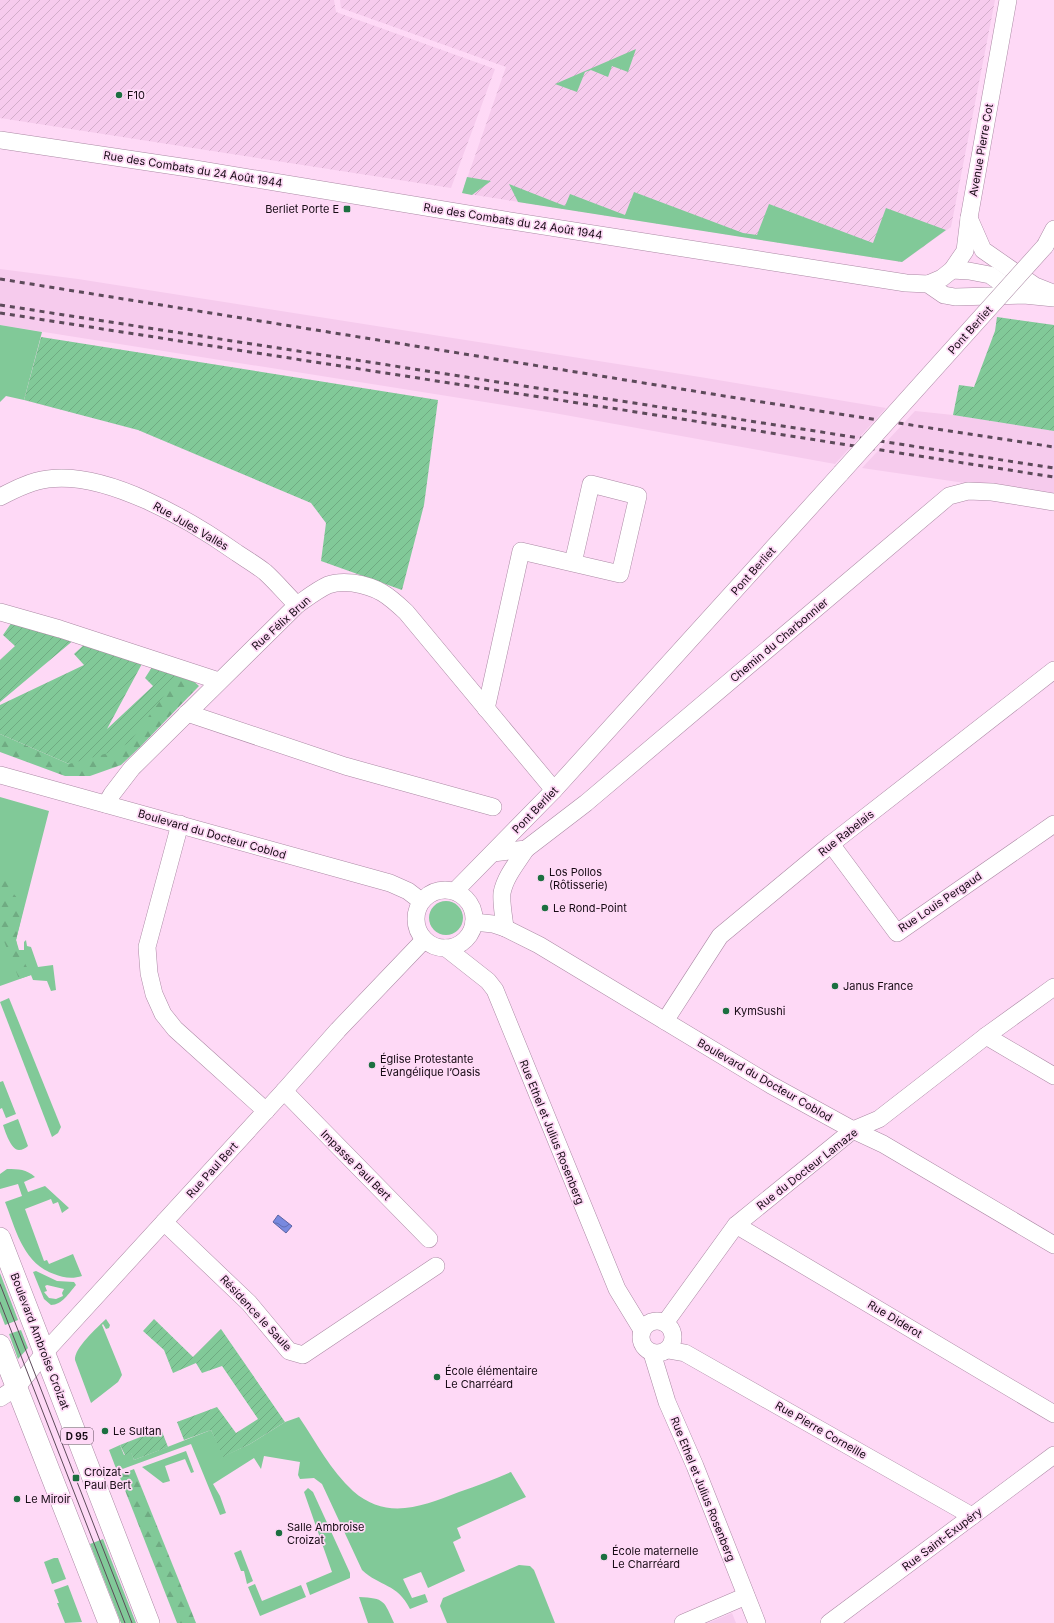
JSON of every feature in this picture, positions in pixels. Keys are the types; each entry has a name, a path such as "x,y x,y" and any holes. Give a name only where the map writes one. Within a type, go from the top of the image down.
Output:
{"main road":[{"name":"Boulevard Ambroise Croizat","path":"0,1238 150,1623"},
{"path":"0,1345 8,1393 109,1623"}],"street":[{"name":"Avenue Pierre Cot","path":"928,284 942,278 952,270 965,251 969,218 1008,0"},
{"name":"Rue des Combats du 24 Août 1944","path":"0,140 195,169 492,218 906,283 928,284"},
{"path":"969,218 983,250 1035,286 1054,293"},
{"name":"Pont Berliet","path":"455,891 554,790 841,473 1050,246 1054,229"},
{"path":"952,270 969,271 990,275 1011,290 1024,295"},
{"path":"928,284 944,295 955,297 1024,295 1054,298"},
{"name":"Rue Jules Vallès","path":"0,498 27,484 48,479 91,481 125,492 164,508 216,538 265,573 297,605"},
{"path":"486,709 521,551 620,574 638,496 591,484 573,563"},
{"name":"Chemin du Charbonnier","path":"505,928 502,894 504,886 509,874 526,849 586,803 949,496 968,491 992,492 1054,502"},
{"name":"Rue Félix Brun","path":"106,804 132,768 219,680 297,605 316,591 329,584 344,582 367,585 379,590 390,597 406,612 554,790"},
{"path":"0,612 60,629 219,680"},
{"name":"Rue Rabelais","path":"665,1021 720,936 831,844 1054,670"},
{"path":"187,713 345,766 493,807"},
{"name":"Boulevard du Docteur Coblod","path":"0,775 390,883 408,891 421,901"},
{"path":"180,824 147,947 149,973 154,994 163,1014 175,1029 266,1111"},
{"name":"Rue Louis Pergaud","path":"831,844 897,933 1054,824"},
{"path":"493,853 526,849"},
{"path":"440,890 455,891 464,896 470,903 474,922 472,930 464,940 454,947 446,948 430,944 424,940 416,925 415,916 417,908 426,895 440,890"},
{"name":"Boulevard du Docteur Coblod","path":"474,922 493,924 505,928 552,952 771,1085 853,1130 883,1144 1054,1245"},
{"name":"Rue Paul Bert","path":"8,1393 266,1111 338,1030 424,940"},
{"name":"Rue Ethel et Julius Rosenberg","path":"446,948 488,981 495,990 617,1289 642,1330 641,1335 643,1346 660,1351 667,1402 695,1466 757,1623"},
{"name":"Rue du Docteur Lamaze","path":"665,1323 736,1225 853,1130 879,1119 986,1036 1054,988"},
{"path":"986,1036 1054,1076"},
{"name":"Impasse Paul Bert","path":"284,1091 429,1239"},
{"name":"Résidence le Saule","path":"164,1222 249,1303 289,1351 303,1355 436,1266"},
{"name":"Rue Diderot","path":"736,1225 1054,1414"},
{"path":"642,1330 650,1322 658,1321 665,1323 671,1328 674,1335 673,1343 660,1351"},
{"name":"Rue Pierre Corneille","path":"660,1351 685,1353 972,1516"},
{"name":"Rue Saint-Exupéry","path":"829,1623 1054,1455"},
{"path":"683,1623 746,1596"}],"shaded area":[{"path":"0,0 334,0 336,12 495,69 451,188 0,118"},
{"path":"340,0 995,0 951,227 902,262 462,193 506,67 341,8"},
{"path":"0,269 78,279 700,377 886,408 835,464 554,413 0,325"},
{"path":"915,411 953,415 1054,431 1054,496 862,468"},
{"path":"732,1613 736,1623 708,1623"}],"green space":[{"path":"636,49 628,72 612,66 608,77 591,70 585,72 577,92 555,84"},
{"path":"467,177 491,181 472,195 462,193"},
{"path":"509,184 565,206 570,194 625,215 634,192 743,233 757,235 769,204 873,243 886,208 946,230 902,262 518,202"},
{"path":"997,317 1054,325 1054,431 953,415 959,385 974,387 995,331"},
{"path":"0,325 42,332 24,400 6,396 0,402"},
{"path":"41,337 438,400 424,505 402,590 321,561 326,523 311,503 138,430 24,400"},
{"path":"12,622 75,639 0,702 0,660 15,646 3,635"},
{"path":"86,643 144,660 107,729 153,686 145,678 154,664 182,671 129,743 108,753 69,764 0,734 0,705 84,665 74,654"},
{"path":"182,671 199,686 121,765 90,776 65,776 0,752 0,734 69,764"},
{"path":"0,797 49,811 16,940 19,950 24,950 24,942 26,940 27,946 31,947 38,967 53,965 56,990 51,991 47,981 33,980 31,975 0,986"},
{"path":"0,871 13,893 24,906 16,940 18,950 31,975 19,979 0,931"},
{"path":"443,901 449,901 453,902 460,908 463,918 462,925 456,932 449,935 443,935 439,934 432,928 429,921 429,915 430,911 436,904"},
{"path":"9,998 61,1127 58,1133 52,1137 0,1002"},
{"path":"3,1081 16,1114 6,1118 2,1108 0,1109 0,1082"},
{"path":"18,1119 28,1146 19,1150 11,1144 3,1125"},
{"path":"7,1169 29,1172 35,1177 24,1182 28,1192 45,1186 69,1208 62,1213 58,1202 53,1204 51,1199 25,1209 44,1261 47,1260 49,1264 73,1254 82,1276 68,1278 54,1274 43,1269 28,1254 17,1234 5,1202 22,1196 18,1184 0,1189 0,1174"},
{"path":"36,1271 57,1281 74,1282 76,1285 62,1301 51,1305 44,1299 33,1272","holes":["47,1285 64,1289 62,1293 63,1296 56,1299 49,1298 44,1292 47,1291 45,1286"]},
{"path":"0,1273 18,1320 5,1325 0,1312"},
{"path":"106,1319 110,1325 109,1328 106,1329 103,1324 102,1325 122,1375 118,1382 91,1403 75,1360 78,1350 82,1344"},
{"path":"154,1319 193,1357 221,1329 285,1422 250,1444 223,1457 211,1430 184,1440 177,1422 217,1407 236,1433 258,1419 222,1366 202,1373 196,1363 173,1373 164,1350 143,1331"},
{"path":"21,1330 28,1348 18,1359 9,1334"},
{"path":"299,1417 324,1456 345,1483 366,1500 379,1506 405,1508 419,1506 511,1472 526,1497 457,1528 461,1538 453,1542 465,1571 428,1588 421,1572 403,1579 412,1598 425,1594 428,1602 410,1609 400,1594 375,1580 362,1570 322,1484 314,1478 300,1479 298,1475 300,1462 264,1456 261,1469 254,1458 213,1484 220,1496 226,1513 220,1515 191,1444 117,1471 109,1450 120,1445 124,1455 131,1452 134,1460 211,1430 224,1456 250,1444 285,1422"},
{"path":"161,1429 168,1447 134,1460 131,1453 125,1455 120,1445"},
{"path":"186,1451 194,1472 191,1473 185,1459 165,1466 170,1481 163,1483 142,1467"},
{"path":"134,1469 196,1623 177,1623 119,1475"},
{"path":"308,1488 313,1492 350,1573 350,1578 310,1595 306,1583 332,1572 304,1492"},
{"path":"103,1539 136,1623 121,1623 90,1544"},
{"path":"241,1550 253,1581 247,1584 244,1571 241,1571 234,1553"},
{"path":"58,1558 66,1579 52,1584 44,1562"},
{"path":"519,1565 530,1566 534,1570 555,1623 447,1623 440,1606 443,1598"},
{"path":"255,1584 262,1601 301,1585 306,1597 260,1616 248,1587"},
{"path":"68,1585 82,1622 65,1623 57,1603 59,1603 54,1590"},
{"path":"359,1597 374,1598 382,1602 388,1610 394,1623 368,1623"}],"water":[{"path":"278,1215 292,1226 286,1233 273,1222"}],"tram line":[{"path":"0,1284 132,1623"},
{"path":"0,1302 125,1623"}],"railway":[{"path":"0,279 768,403 1054,447"},
{"path":"0,305 1054,468"},
{"path":"0,313 1054,477"}],"place":[{"name":"F10","path":"119,95"},
{"name":"Berliet Porte E","path":"347,209"},
{"name":"Los Pollos (Rôtisserie)","path":"541,878"},
{"name":"Le Rond-Point","path":"545,908"},
{"name":"Janus France","path":"835,986"},
{"name":"KymSushi","path":"726,1011"},
{"name":"Église Protestante Évangélique l’Oasis","path":"372,1065"},
{"name":"École élémentaire Le Charréard","path":"437,1377"},
{"name":"Le Sultan","path":"105,1431"},
{"name":"Croizat - Paul Bert","path":"76,1478"},
{"name":"Le Miroir","path":"17,1499"},
{"name":"Salle Ambroise Croizat","path":"279,1533"},
{"name":"École maternelle Le Charréard","path":"604,1557"}]}
